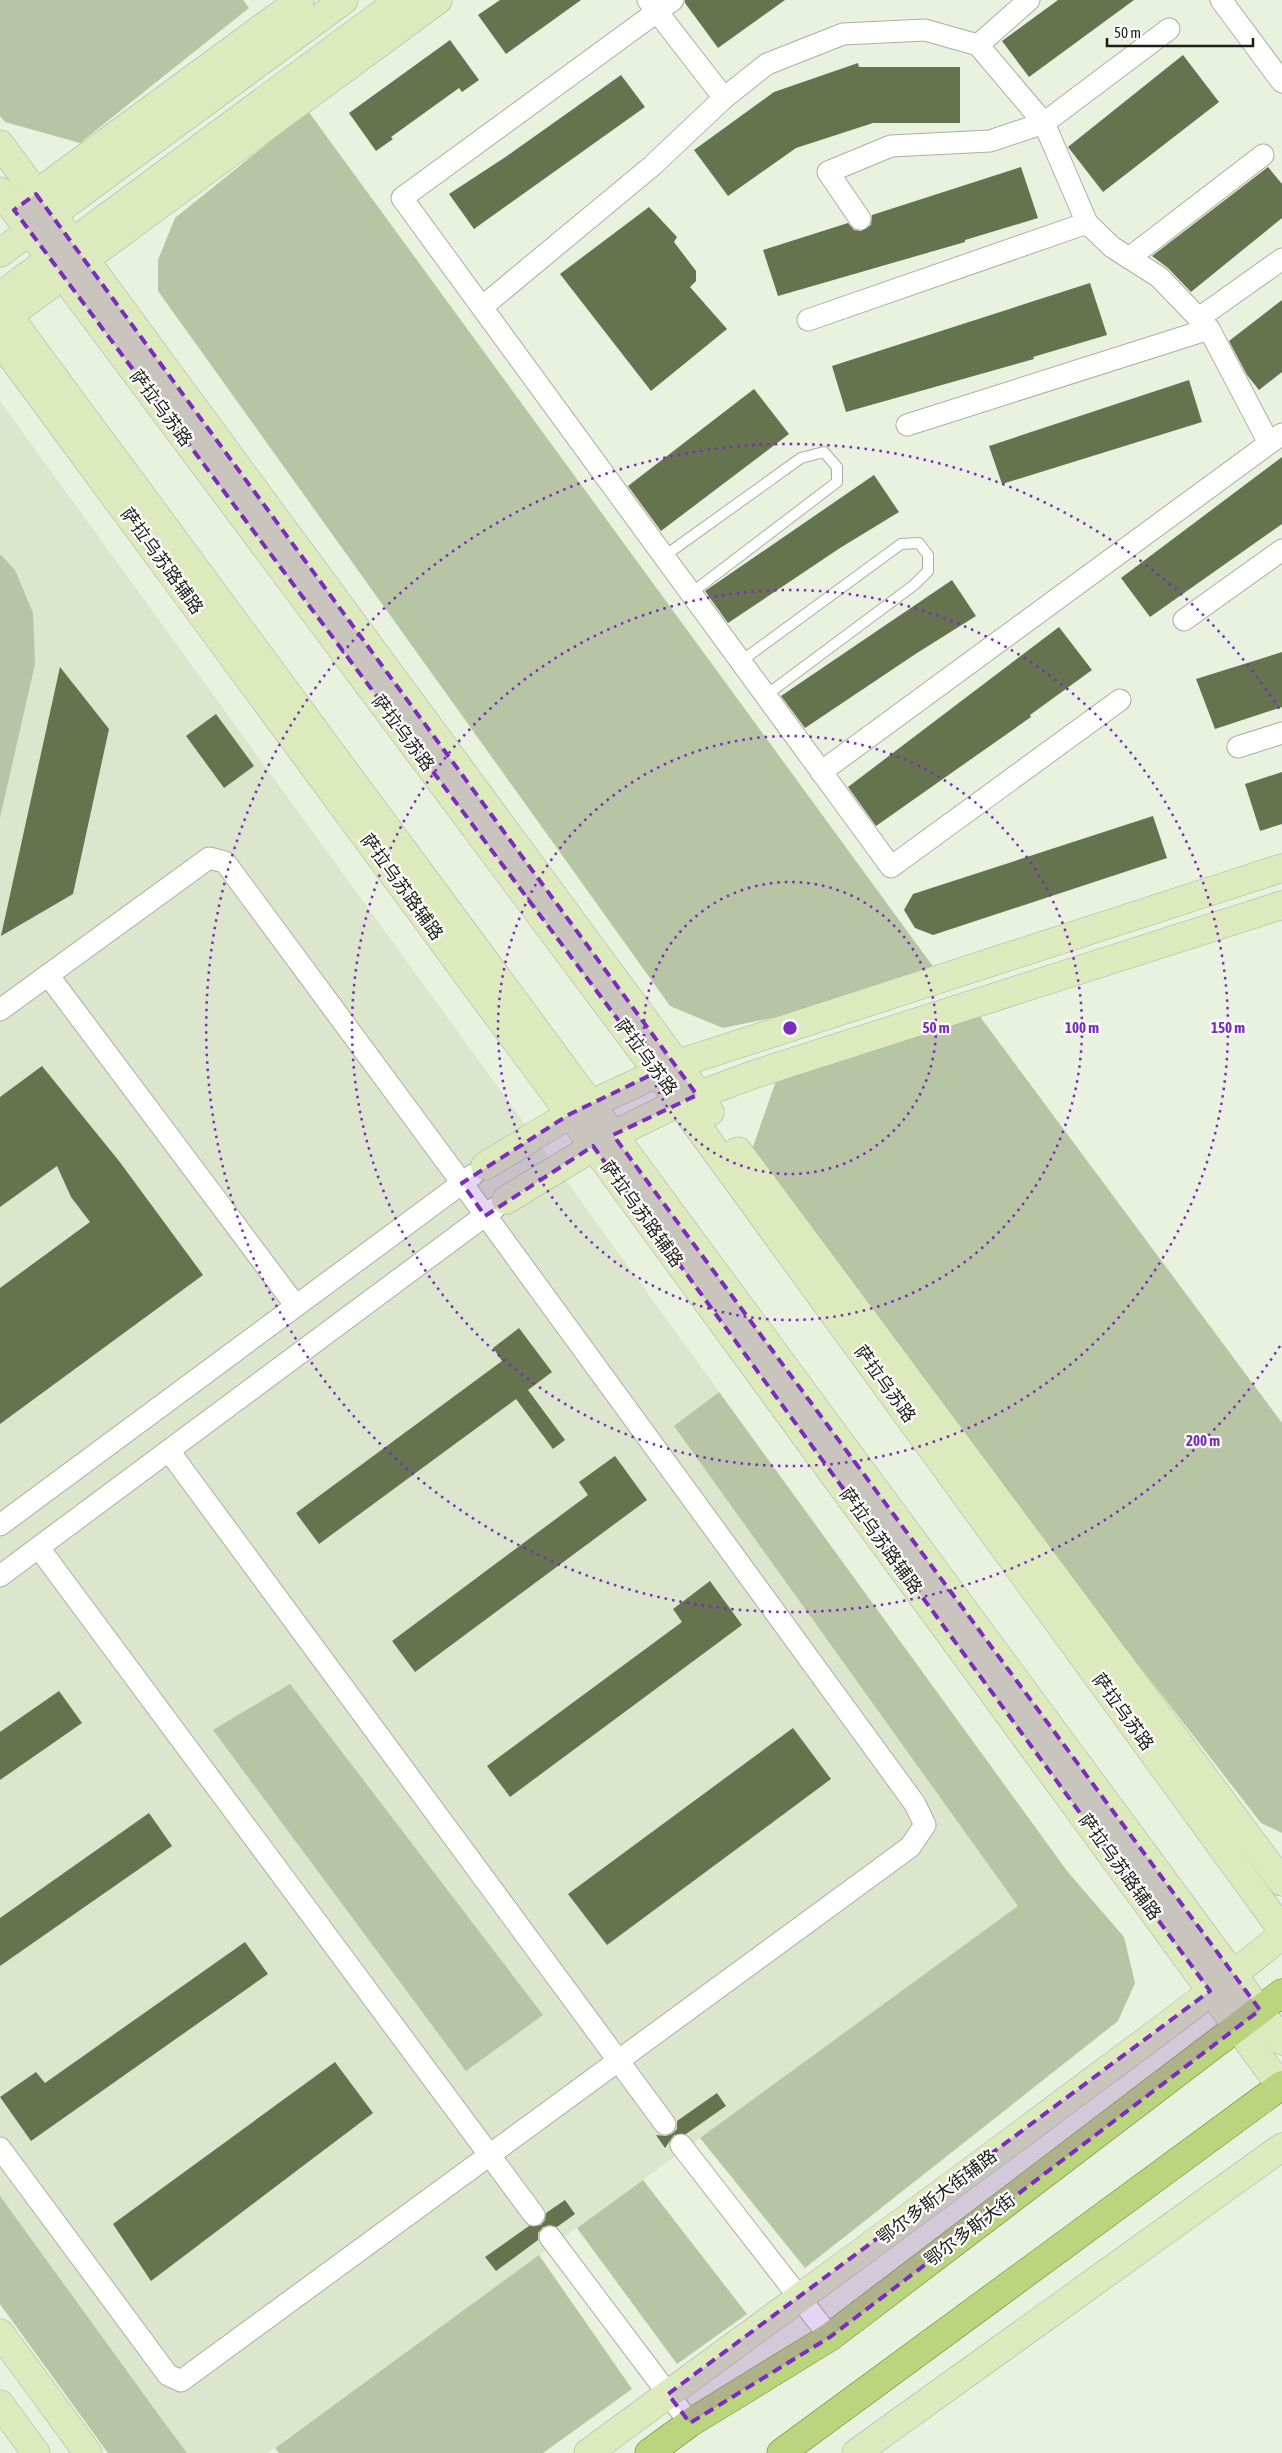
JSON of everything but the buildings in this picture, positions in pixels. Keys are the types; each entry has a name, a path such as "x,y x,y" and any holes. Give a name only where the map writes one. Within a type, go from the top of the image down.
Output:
{"main road":[{"name":"鄂尔多斯大街","path":"649,2453 690,2424 830,2337 1282,1993"},
{"path":"781,2453 1282,2086"}],"street":[{"path":"44,204 300,0"},
{"path":"0,253 11,213 44,204 344,0"},
{"path":"79,251 400,0"},
{"path":"438,0 79,251 56,268 2,316 603,1141 1234,1974 1282,2041"},
{"path":"978,45 1029,0"},
{"path":"1221,0 1282,82"},
{"path":"724,98 659,4 402,198 890,868 1120,700"},
{"path":"860,219 828,172 891,146 990,141 1044,123 1169,29"},
{"path":"482,307 652,166 724,98 767,64 844,34 925,30 978,45 1044,123 1087,223 1112,247 1159,277 1204,324 1276,439 821,772"},
{"path":"0,144 667,1068"},
{"path":"1129,258 1263,155"},
{"name":"萨拉乌苏路","path":"11,213 56,268 667,1068 1282,1930"},
{"path":"808,320 1087,223"},
{"path":"907,425 1204,324 1282,259"},
{"path":"1184,620 1282,550"},
{"path":"1238,747 1282,732"},
{"path":"0,1010 209,858 225,862 462,1183 484,1216 915,1804 925,1825 910,1846 181,2381 168,2375 0,2148"},
{"path":"0,1525 485,1166 580,1109 667,1068 1282,868"},
{"path":"0,1576 506,1200 603,1141 688,1099 755,1074 1282,905"},
{"path":"48,976 296,1306"},
{"path":"688,1099 1282,1882"},
{"name":"萨拉乌苏路辅路","path":"603,1141 1210,1991 1282,2086"},
{"path":"169,1450 665,2124"},
{"path":"39,1548 534,2215"},
{"name":"鄂尔多斯大街辅路","path":"588,2453 799,2299 1234,1974 1282,1935"},
{"path":"681,2145 830,2337"},
{"path":"856,2453 1282,2147"},
{"path":"550,2237 690,2424"},
{"path":"0,2333 88,2453"},
{"path":"0,2404 36,2453"}],"lane":[{"path":"664,557 801,458 824,452 837,467 837,482 690,594"},
{"path":"740,662 901,544 918,543 928,555 928,571 914,585 765,696"}],"highlighted area":[{"path":"36,194 697,1095 613,1135 1260,2010 830,2337 690,2423 668,2394 1210,1991 593,1146 485,1216 462,1183 570,1114 657,1072 14,210"}],"shaded area":[{"path":"0,0 243,0 249,8 80,143 5,122 0,116"},
{"path":"308,111 937,972 796,1013 723,1028 670,1006 158,291 158,260 175,218"},
{"path":"0,401 1067,1871 267,2453 108,2453 0,2304"},
{"path":"0,554 15,570 33,613 35,664 0,818"},
{"path":"978,1014 1282,1423 1282,1833 1261,1823 748,1161 776,1081"},
{"path":"719,1392 1067,1871 1124,1937 1135,1983 1118,2021 805,2268 700,2138 1018,1906 674,1426"},
{"path":"290,1684 543,2015 466,2071 213,1730"},
{"path":"643,2180 747,2314 677,2364 577,2228"},
{"path":"0,2196 187,2453 108,2453 0,2304"},
{"path":"539,2255 632,2389 543,2453 279,2453 275,2448"}]}
